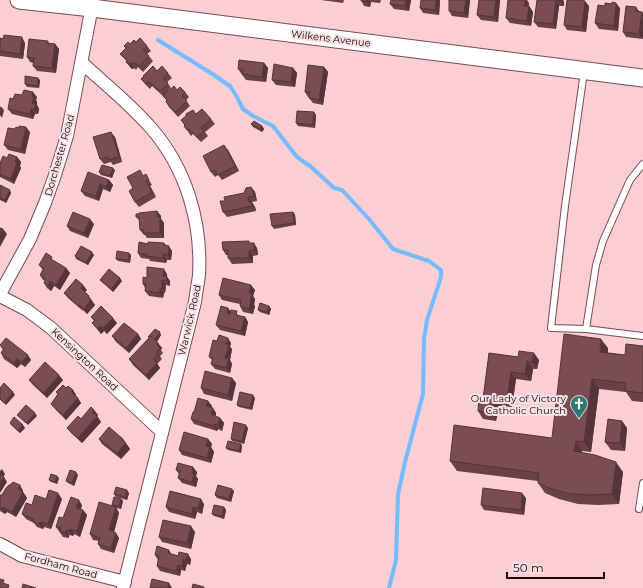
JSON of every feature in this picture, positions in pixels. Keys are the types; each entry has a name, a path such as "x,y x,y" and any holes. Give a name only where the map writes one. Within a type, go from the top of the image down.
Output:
{"main road":[{"name":"Wilkens Avenue","path":"19,0 93,4 643,78"}],"street":[{"name":"Dorchester Road","path":"0,295 30,238 53,182 67,136 93,4"},
{"name":"Warwick Road","path":"82,64 150,128 165,146 177,166 187,189 194,215 199,246 199,275 195,302 124,585"},
{"name":"Kensington Road","path":"0,295 27,310 51,328 162,432"},
{"name":"Fordham Road","path":"0,544 22,556 124,585"}],"lane":[{"path":"584,70 565,206 551,328 586,329 643,336"},
{"path":"586,329 596,265 603,241 630,180 643,164"},
{"path":"639,509 643,483"}],"building":[{"path":"391,0 406,0 405,6 390,4"},
{"path":"421,0 436,0 435,10 420,8"},
{"path":"449,0 466,0 464,13 449,11"},
{"path":"479,0 496,0 494,17 477,15"},
{"path":"508,0 525,0 524,6 529,6 527,21 506,18"},
{"path":"537,0 560,0 556,1 553,24 534,22"},
{"path":"567,0 585,1 582,27 564,25"},
{"path":"612,2 616,3 614,26 595,23 598,5 605,6 605,3 612,4"},
{"path":"626,6 636,7 636,11 642,12 639,34 623,32"},
{"path":"4,35 22,37 20,54 0,51 0,38 3,39"},
{"path":"140,38 147,46 143,50 149,56 139,66 134,62 132,64 128,64 126,62 127,60 120,54 126,48 124,46 128,42 130,44 134,40 136,42"},
{"path":"29,39 48,41 47,43 55,44 52,68 33,66 34,58 27,57"},
{"path":"239,60 264,63 262,77 242,74 243,70 238,69"},
{"path":"274,64 293,68 291,82 272,80"},
{"path":"308,65 324,67 319,100 309,98 310,92 305,92"},
{"path":"153,66 157,71 162,66 168,73 163,78 168,83 160,91 148,81 146,84 141,79"},
{"path":"25,76 38,78 38,86 25,84"},
{"path":"174,86 177,90 180,87 185,92 182,96 187,101 175,112 163,96"},
{"path":"24,90 33,92 32,96 34,97 32,103 36,104 34,109 31,109 30,114 8,109 10,98 13,99 15,94 22,95"},
{"path":"202,109 211,119 201,128 204,131 197,137 189,129 187,130 181,120 186,116 186,114 193,110 196,114"},
{"path":"297,111 314,112 313,125 296,123"},
{"path":"254,121 262,126 260,129 251,124"},
{"path":"19,126 26,127 21,149 4,145 8,128 15,129 16,127 19,128"},
{"path":"111,132 119,156 109,160 108,157 100,159 93,137"},
{"path":"224,145 235,166 218,175 215,170 211,172 203,156"},
{"path":"9,154 17,157 15,162 17,162 11,179 0,174 0,163 3,156 7,158"},
{"path":"102,165 113,168 110,176 99,172"},
{"path":"140,170 143,176 146,174 149,180 146,181 152,192 135,202 129,191 133,188 127,177"},
{"path":"88,172 109,180 106,187 100,184 96,196 81,191"},
{"path":"0,185 10,190 5,200 0,198"},
{"path":"251,187 254,196 248,197 252,206 223,212 220,201 225,201 224,197 244,193 246,188"},
{"path":"157,211 157,217 160,217 160,233 144,233 144,230 140,230 139,217 136,217 136,214"},
{"path":"73,212 90,219 84,233 67,226"},
{"path":"293,212 294,223 272,226 270,214"},
{"path":"0,228 3,229 0,235"},
{"path":"249,241 249,243 254,243 254,250 249,250 249,258 228,258 228,250 223,250 222,242"},
{"path":"139,242 148,244 148,242 164,243 164,245 169,246 168,255 163,254 163,258 146,256 147,254 138,253"},
{"path":"81,246 92,252 86,263 75,256"},
{"path":"117,251 129,253 129,260 116,259"},
{"path":"46,253 52,257 51,259 66,268 56,285 50,281 48,286 44,283 46,279 40,275 44,268 39,265"},
{"path":"147,267 164,269 163,276 167,276 166,281 162,280 162,288 160,288 160,293 145,291 146,284 143,284 143,277 147,278"},
{"path":"109,269 120,278 111,289 100,280"},
{"path":"223,278 251,285 249,293 252,293 249,309 240,306 241,300 219,295"},
{"path":"76,279 83,285 81,288 91,300 84,309 64,293"},
{"path":"260,303 269,306 267,312 258,310"},
{"path":"101,306 113,318 103,328 100,326 98,329 92,323 95,320 91,317"},
{"path":"221,306 228,308 227,313 230,314 231,310 237,311 236,315 245,317 241,331 216,325"},
{"path":"124,323 138,334 126,348 112,336"},
{"path":"155,329 160,332 154,340 151,336 148,337"},
{"name":"Our Lady of Victory Catholic Church","path":"564,334 601,339 600,352 625,355 626,344 643,346 643,393 625,391 626,383 592,379 584,442 576,441 574,451 595,455 616,462 612,494 571,494 552,489 538,483 539,473 450,461 454,425 552,438"},
{"path":"219,335 228,338 226,344 229,344 225,358 229,358 226,368 211,364 213,358 209,357 213,340 217,341"},
{"path":"151,336 158,343 157,345 160,348 156,352 158,354 153,359 157,363 146,375 129,359"},
{"path":"6,338 28,355 22,362 17,359 14,363 1,353 4,349 0,345"},
{"path":"519,351 534,353 532,362 527,361 525,374 511,372 507,400 493,398 491,413 478,411 479,398 483,399 489,353 518,357"},
{"path":"45,362 59,375 44,393 29,380"},
{"path":"205,371 232,378 228,395 201,388"},
{"path":"4,383 13,392 4,403 0,399 0,388"},
{"path":"63,385 66,388 68,386 73,390 71,392 78,398 63,415 51,404 58,394 56,392"},
{"path":"240,392 253,395 250,408 237,405"},
{"path":"198,398 208,401 206,406 213,408 211,414 220,418 218,425 214,424 214,426 191,419"},
{"path":"26,405 35,413 26,423 17,415"},
{"path":"91,407 94,410 92,412 97,416 78,438 67,428 78,416 81,419"},
{"path":"14,417 23,425 18,431 10,423"},
{"path":"608,419 622,421 620,443 605,442"},
{"path":"234,422 246,425 242,441 231,439"},
{"path":"109,427 126,443 117,453 99,439"},
{"path":"184,432 208,439 206,446 210,447 207,458 179,450"},
{"path":"228,441 241,444 239,451 226,448"},
{"path":"178,463 193,467 192,473 194,474 192,482 178,478 180,471 176,470"},
{"path":"70,470 76,472 72,483 66,481"},
{"path":"0,474 4,477 0,483"},
{"path":"51,474 57,476 55,482 49,480"},
{"path":"13,482 20,485 18,489 23,492 12,512 3,507 2,509 0,508 0,495 2,495 6,488"},
{"path":"218,485 232,489 229,499 215,495"},
{"path":"116,487 127,490 125,497 114,494"},
{"path":"483,488 522,493 521,510 481,505"},
{"path":"49,490 58,493 48,524 33,522 34,519 22,514 26,503 32,505 35,495 46,499"},
{"path":"170,491 201,499 198,508 193,507 192,514 166,507"},
{"path":"71,497 79,500 76,508 83,510 77,531 70,529 69,531 66,530 65,533 60,531 61,528 56,527 59,517 63,518"},
{"path":"114,497 121,499 119,506 112,505"},
{"path":"99,502 116,507 109,530 116,533 111,548 98,544 100,538 90,534"},
{"path":"214,505 224,507 222,516 212,514"},
{"path":"163,520 191,526 187,543 159,537"},
{"path":"157,546 169,550 168,553 178,556 179,552 188,554 186,560 183,559 182,566 178,565 176,571 157,566 159,556 155,555"},
{"path":"0,579 4,580 3,583 9,585 8,588 0,588"},
{"path":"152,579 169,583 168,588 150,588"},
{"path":"23,584 36,588 22,588"},
{"path":"193,584 204,587 204,588 192,588"}],"waterway":[{"path":"158,40 230,86 243,109 273,126 297,157 310,166 334,188 342,190 369,219 393,249 429,261 441,270 441,277 427,320 424,339 423,394 398,494 396,560 389,588"}],"place":[{"name":"Our Lady of Victory Catholic Church","path":"579,419"}]}
